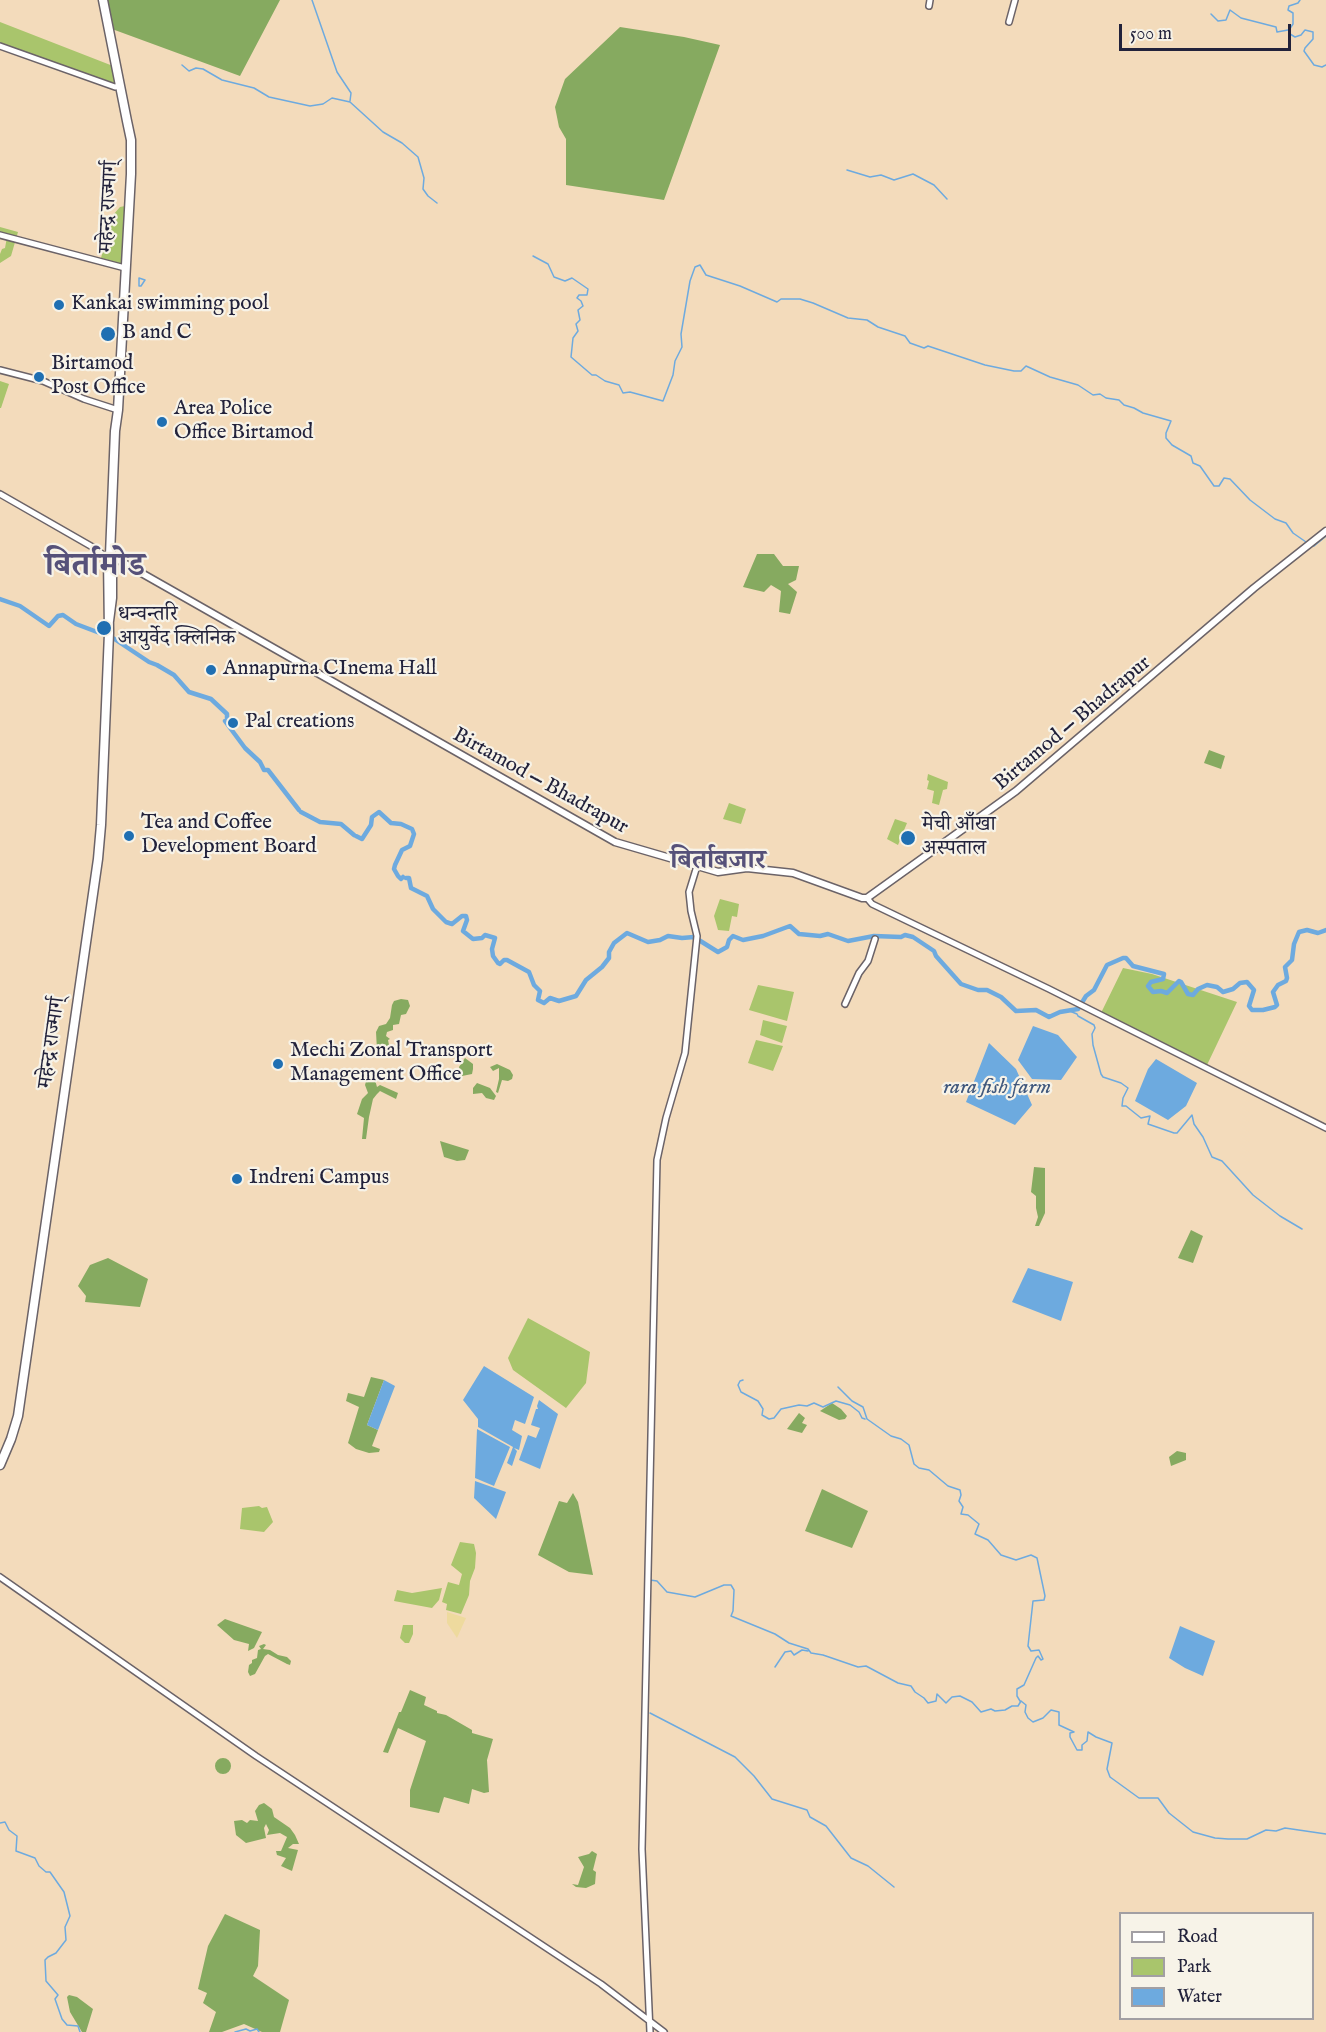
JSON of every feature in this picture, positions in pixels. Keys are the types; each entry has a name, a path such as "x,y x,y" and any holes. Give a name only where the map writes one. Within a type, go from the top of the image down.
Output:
{"highway":[{"name":"महेन्द्र राज्मार्ग्","path":"0,1465 18,1416 101,825 115,431 131,163 130,138 103,0"}],"main road":[{"name":"Birtamod — Bhadrapur","path":"110,557 615,842 696,868 718,872 757,868 803,878 868,899 1003,802 1133,694 1254,588 1326,531"}],"street":[{"path":"1009,22 1015,0"},
{"path":"0,46 115,87 120,86"},
{"path":"0,235 125,268"},
{"path":"0,370 43,381 117,414"},
{"path":"0,494 110,557"},
{"path":"650,2032 642,1849 657,1160 666,1118 685,1054 696,937 689,892 696,868"},
{"path":"868,899 872,904 1081,1005 1326,1128"},
{"path":"845,1004 859,973 868,961 875,939"},
{"path":"0,1577 256,1756 601,1984 664,2032"}],"green space":[{"path":"107,0 280,0 240,76 112,29"},
{"path":"0,22 113,66 117,87 0,45"},
{"path":"620,27 720,45 664,200 566,185 566,139 559,127 555,107 565,79"},
{"path":"125,206 122,264 101,258 113,215 120,207"},
{"path":"0,227 18,232 11,256 0,263 0,254 5,248 7,237 0,235"},
{"path":"0,381 9,384 1,408 0,408"},
{"path":"757,554 774,554 783,566 799,566 796,580 788,584 797,592 790,614 779,612 781,591 771,585 764,592 743,587"},
{"path":"1209,750 1225,756 1221,769 1204,763"},
{"path":"928,774 948,782 939,805 932,803 934,791 927,789"},
{"path":"729,803 746,809 741,824 723,819"},
{"path":"895,819 907,823 898,845 887,839"},
{"path":"720,899 739,904 737,917 732,916 729,931 718,930 714,916"},
{"path":"1123,968 1152,974 1237,1002 1207,1065 1146,1040 1101,1013"},
{"path":"758,985 794,992 787,1021 749,1010"},
{"path":"408,1000 410,1006 406,1014 401,1015 399,1024 393,1025 393,1030 387,1032 386,1036 390,1039 388,1040 389,1045 385,1053 380,1052 377,1050 376,1032 379,1026 386,1024 390,1018 394,1001"},
{"path":"763,1020 787,1026 782,1043 760,1035"},
{"path":"756,1040 783,1046 773,1071 748,1063"},
{"path":"465,1058 473,1064 473,1069 472,1074 462,1076 459,1067"},
{"path":"497,1064 510,1070 513,1075 508,1081 502,1080 498,1093 496,1092 499,1068 493,1071 490,1067"},
{"path":"367,1078 375,1080 377,1087 380,1085 398,1093 396,1099 380,1091 373,1099 366,1139 362,1139 364,1118 357,1114 362,1099 368,1093 365,1085"},
{"path":"477,1083 490,1088 496,1096 494,1100 486,1098 482,1093 473,1094 473,1088"},
{"path":"440,1141 469,1150 465,1160 457,1161 444,1157"},
{"path":"1034,1167 1045,1168 1045,1213 1039,1226 1035,1226 1038,1217 1036,1196 1031,1192"},
{"path":"1191,1230 1203,1236 1193,1263 1178,1258"},
{"path":"108,1258 148,1279 140,1307 85,1302 86,1296 78,1286 90,1265"},
{"path":"528,1318 590,1352 586,1383 566,1408 513,1370 508,1358"},
{"path":"371,1377 384,1380 367,1425 378,1430 372,1446 380,1449 379,1452 369,1453 356,1449 348,1443 359,1407 346,1401 348,1393 364,1397"},
{"path":"832,1403 847,1416 845,1419 839,1420 820,1411"},
{"path":"799,1413 805,1418 802,1423 807,1425 802,1433 787,1429"},
{"path":"1177,1451 1186,1453 1186,1460 1171,1466 1169,1457"},
{"path":"822,1489 868,1511 852,1548 805,1531"},
{"path":"573,1493 578,1502 593,1575 569,1572 538,1555 559,1501 567,1503"},
{"path":"267,1507 273,1522 264,1532 240,1529 242,1508"},
{"path":"460,1542 474,1544 476,1553 469,1595 461,1614 446,1610 447,1604 442,1602 448,1582 459,1585 462,1574 451,1565"},
{"path":"442,1588 439,1600 432,1608 394,1601 397,1590 412,1593"},
{"path":"225,1619 262,1632 254,1648 248,1651 249,1644 234,1640 217,1625"},
{"path":"403,1625 413,1625 413,1634 409,1643 405,1643 400,1638"},
{"path":"266,1645 263,1649 287,1657 291,1661 290,1665 268,1654 255,1674 250,1676 249,1665 257,1658 258,1650 261,1649 259,1646"},
{"path":"410,1690 426,1697 424,1705 437,1713 446,1715 472,1730 472,1733 493,1739 487,1760 489,1792 484,1793 472,1789 469,1804 444,1797 439,1813 410,1807 410,1790 426,1741 398,1728 388,1753 383,1752"},
{"path":"223,1758 231,1766 223,1774 215,1766"},
{"path":"264,1803 272,1809 274,1817 290,1828 299,1844 293,1844 288,1848 298,1850 292,1871 281,1866 286,1858 277,1855 276,1851 281,1851 287,1837 280,1833 267,1835 269,1830 266,1824 264,1828 266,1838 246,1843 236,1835 234,1821 242,1820 247,1823 250,1820 258,1821 255,1811 259,1805"},
{"path":"592,1851 597,1854 593,1870 596,1872 595,1884 586,1888 576,1887 572,1884 578,1885 584,1867 578,1857"},
{"path":"225,1914 260,1930 258,1966 253,1976 289,2000 280,2032 262,2032 244,2024 222,2032 209,2032 216,2012 203,2003 207,1993 198,1989 208,1946"},
{"path":"69,1995 77,1997 93,2009 86,2032 82,2032 70,2012 67,1997"}],"sand":[{"path":"447,1612 466,1618 457,1638 447,1623"}],"water":[{"name":"rara fish farm","path":"1033,1026 1058,1035 1077,1057 1061,1080 1032,1079 1018,1060"},
{"name":"rara fish farm","path":"989,1043 1016,1069 1032,1105 1015,1125 966,1102"},
{"path":"1156,1059 1197,1083 1186,1106 1168,1120 1135,1101 1148,1069"},
{"path":"1028,1268 1073,1282 1061,1321 1012,1302"},
{"path":"484,1366 534,1397 525,1424 515,1420 512,1430 522,1436 519,1450 514,1448 517,1451 512,1466 507,1463 513,1447 478,1427 478,1419 463,1400"},
{"path":"384,1380 395,1386 378,1430 367,1425"},
{"path":"539,1400 558,1414 540,1469 519,1460 528,1435 536,1438 540,1428 531,1425"},
{"path":"477,1429 510,1447 494,1486 475,1478"},
{"path":"475,1481 506,1492 496,1519 474,1498"},
{"path":"1180,1626 1215,1641 1203,1676 1169,1658"}],"waterway":[{"path":"312,0 337,72 351,93 350,101"},
{"path":"1300,0 1289,6 1288,10 1293,13 1290,34 1295,37 1301,35 1305,30 1313,32 1313,39 1304,51 1314,65 1322,67 1326,65"},
{"path":"1211,14 1218,21 1226,20 1230,10 1241,18 1276,27 1277,32 1288,30"},
{"path":"182,65 189,71 196,68 203,69 222,80 254,88 269,97 310,106 323,104 332,98 350,102 383,132 402,143 418,157 424,178 423,189 437,203"},
{"path":"847,170 870,177 881,175 894,180 913,174 934,185 947,199"},
{"path":"533,256 548,264 554,277 565,281 572,278 588,289 587,295 579,295 577,298 583,306 578,310 580,320 576,324 578,331 573,338 571,357 592,375 619,385 623,393 630,392 663,401 673,375 675,361 682,347 681,334 690,281 695,267 700,265 706,275 740,286 777,302 781,299 800,299 848,318 867,320 878,327 905,336 910,343 924,348 928,346 985,365 1014,371 1021,371 1026,366 1050,377 1078,385 1093,395 1100,394 1106,398 1119,400 1124,405 1143,413 1171,421 1166,438 1172,445 1191,456 1193,463 1200,466 1214,486 1219,486 1224,478 1230,479 1250,500 1275,519 1286,523 1293,533 1306,542"},
{"path":"139,278 145,280 141,286 139,286 139,278"},
{"path":"1310,545 1314,546 1326,536"},
{"path":"0,599 20,606 49,626 58,616 63,615 76,624 113,638 149,662 174,675 189,692 211,699 227,714 225,721 245,748 260,762 264,770 268,770 299,810"},
{"path":"301,812 320,822 341,824 354,835"},
{"path":"356,836 362,839 371,825 372,817 379,812 391,823 412,829 414,834 410,846 402,850 394,869 401,879 403,877"},
{"path":"406,878 409,878 411,888 427,896 433,909 446,922 452,924 462,916 466,916 463,931 473,939 482,938 485,935 495,938 492,949 493,956 498,963 507,960 529,972 534,985 540,991 538,1000 544,1003 550,998 559,1001 576,996 586,980 609,958 609,952 614,943 627,933 648,942 668,936 694,937 718,952 727,947 733,936 743,940 763,936 790,926 799,934 820,936 828,934 848,941 874,936 913,937 934,951 961,984 978,990 987,990 1001,997 1016,1011 1036,1010 1049,1017 1060,1012 1078,1009 1086,996 1094,990 1107,965 1123,958 1126,958 1133,966 1164,974 1163,979 1151,982 1148,986 1153,992 1167,993 1179,981 1188,994 1193,995 1198,989 1207,985 1217,987 1223,992 1247,982 1254,990 1249,1006 1252,1010 1263,1010 1277,1005 1273,992 1278,985 1286,981 1285,967 1292,960 1294,944 1299,932 1307,930 1318,933 1326,930"},
{"path":"1067,1010 1094,1025 1093,1045 1101,1074 1128,1088 1122,1106 1126,1106 1141,1118 1150,1116 1148,1124 1174,1133 1177,1133 1192,1115 1194,1124 1212,1157 1222,1161 1253,1195 1280,1216 1302,1229"},
{"path":"743,1380 738,1385 741,1392 758,1401 763,1409 762,1415 769,1419 774,1418 781,1409 814,1403 823,1407 836,1401 850,1405 865,1419"},
{"path":"838,1387 852,1401 863,1407 867,1419 891,1436 909,1445 914,1464 919,1468 929,1470 948,1486 960,1490 959,1501 963,1507 961,1514 968,1515 979,1524 975,1534 988,1540 1001,1555 1016,1560 1031,1555 1037,1558 1045,1596 1044,1600 1033,1601 1028,1646 1031,1651 1039,1650 1043,1659 1041,1660 1038,1656 1036,1658 1024,1685 1017,1689 1020,1701"},
{"path":"650,1580 657,1581 667,1592 695,1597 724,1585 731,1585 734,1590 731,1616 775,1634 789,1643 808,1649 811,1653 858,1667 866,1666 898,1683 911,1686 928,1703 936,1701 937,1694 946,1703 952,1697 960,1696 972,1702 981,1712 991,1709 1005,1710 1018,1706 1021,1701 1026,1705 1025,1712 1033,1722 1043,1718 1051,1710 1059,1712 1059,1725 1074,1732 1070,1733 1070,1737 1077,1750 1082,1750 1082,1745 1087,1741 1088,1732 1112,1743 1107,1769 1110,1777 1139,1798 1158,1798 1169,1813 1193,1832 1228,1839 1247,1839 1266,1830 1276,1831 1285,1828 1326,1834"},
{"path":"775,1667 785,1652 791,1651 794,1655 802,1650 808,1651"},
{"path":"650,1713 735,1757 772,1799 807,1810 810,1817 826,1826 851,1858 868,1866 894,1887"},
{"path":"0,1823 5,1822 9,1830 17,1836 16,1851 35,1858 39,1866 46,1872 50,1872 64,1892 70,1916 65,1927 66,1940 56,1953 45,1960 46,1981 58,1995 55,1999 62,2019 67,2025 78,2026 80,2032"},
{"path":"235,2032 246,2029 250,2031 257,2029 259,2032"}],"place":[{"name":"Kankai swimming pool","path":"59,305"},
{"name":"B and C","path":"108,334"},
{"name":"Birtamod Post Office","path":"39,377"},
{"name":"Area Police Office Birtamod","path":"162,422"},
{"name":"धन्वन्तरि आयुर्वेद क्लिनिक","path":"104,628"},
{"name":"Annapurna CInema Hall","path":"211,670"},
{"name":"Pal creations","path":"233,723"},
{"name":"Tea and Coffee Development Board","path":"129,836"},
{"name":"मेची आँखा अस्पताल","path":"908,838"},
{"name":"Mechi Zonal Transport Management Office","path":"278,1064"},
{"name":"Indreni Campus","path":"237,1179"}],"district":[{"name":"बिर्तामोड","path":"95,568"},
{"name":"बिर्ताबजार","path":"718,862"}]}
